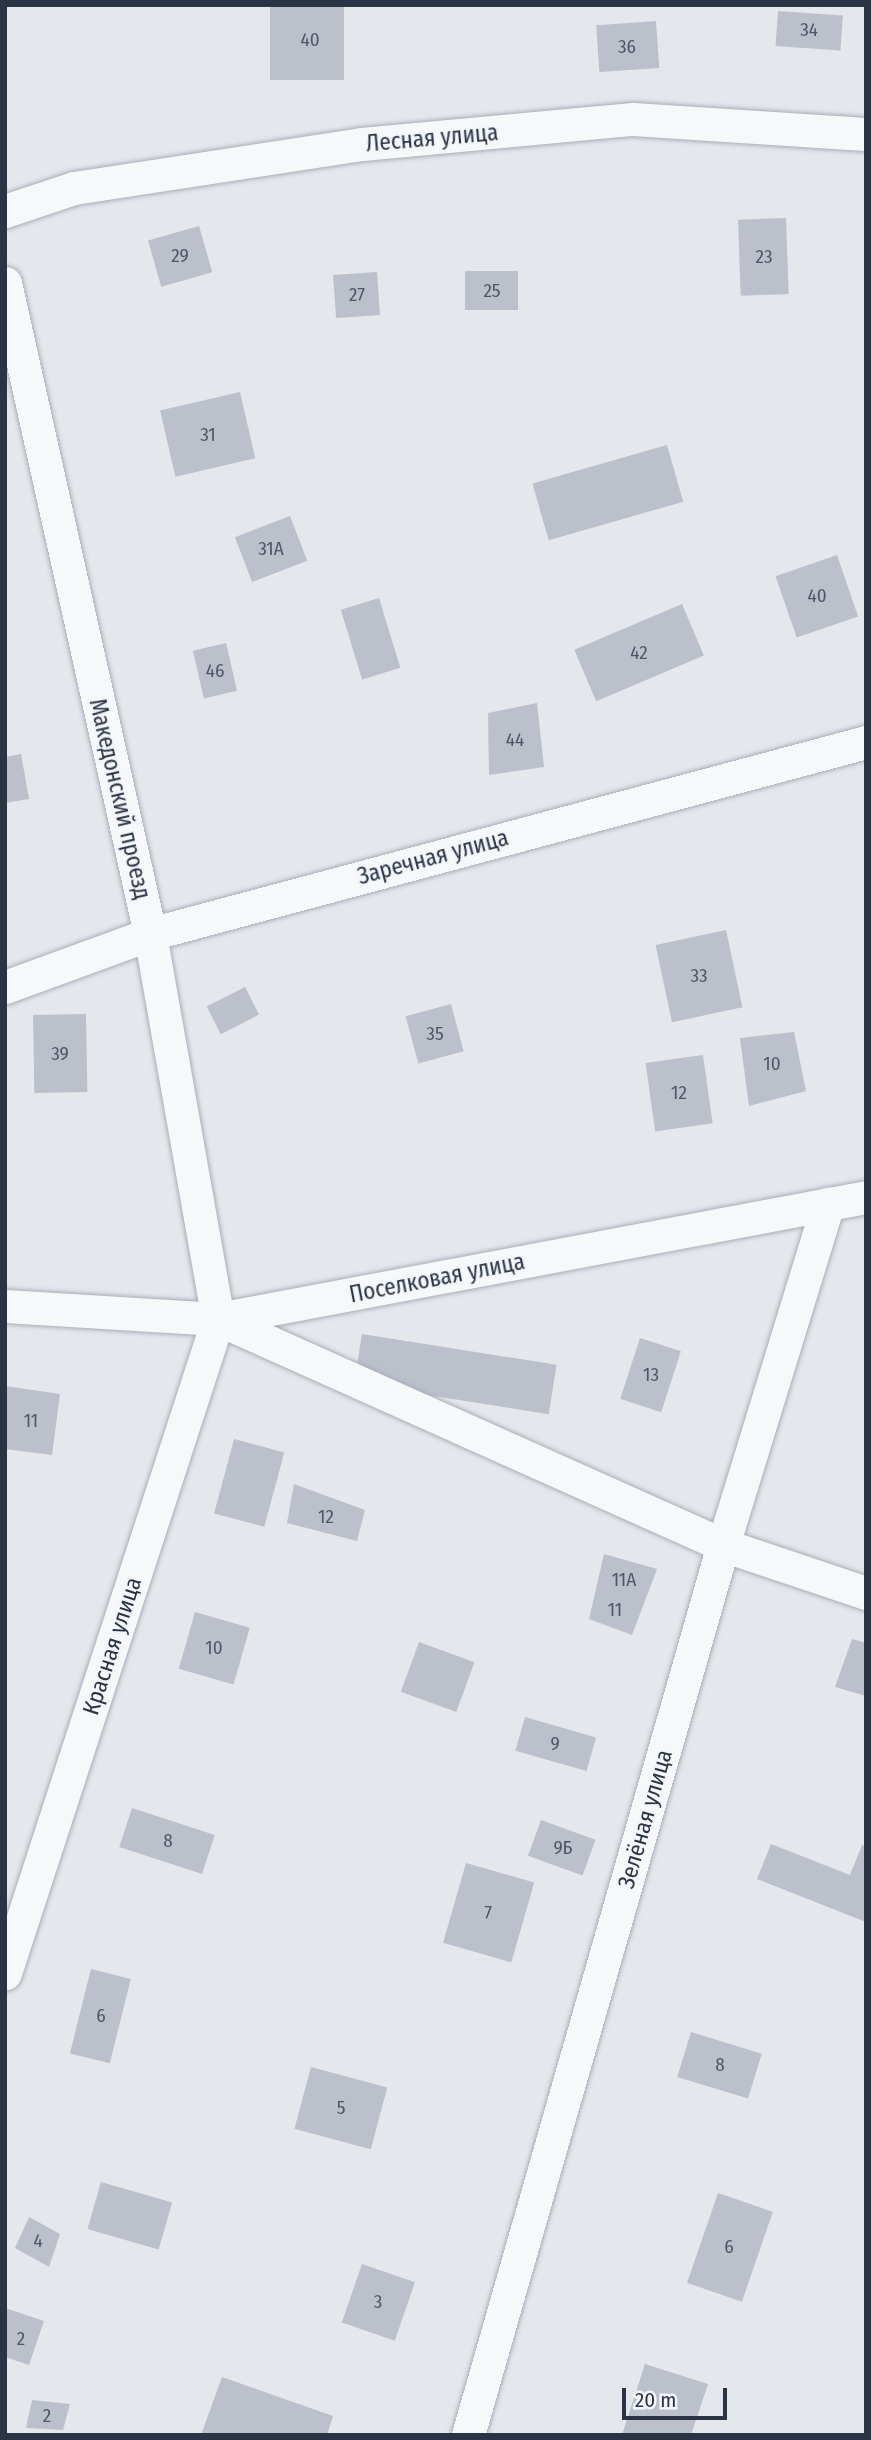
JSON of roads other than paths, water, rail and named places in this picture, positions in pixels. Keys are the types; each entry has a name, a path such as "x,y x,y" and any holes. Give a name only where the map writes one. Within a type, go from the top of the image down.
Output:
{"street":[{"name":"Лесная улица","path":"5,211 74,188 362,144 633,119 866,134"},
{"name":"Македонский проезд","path":"5,283 150,934 218,1319"},
{"name":"Заречная улица","path":"5,987 150,934 866,742"},
{"name":"Поселковая улица","path":"5,1306 218,1319 866,1197"},
{"name":"Зелёная улица","path":"468,2435 723,1545 828,1204"},
{"path":"218,1319 723,1545 866,1593"},
{"name":"Красная улица","path":"5,1973 218,1319"}]}
